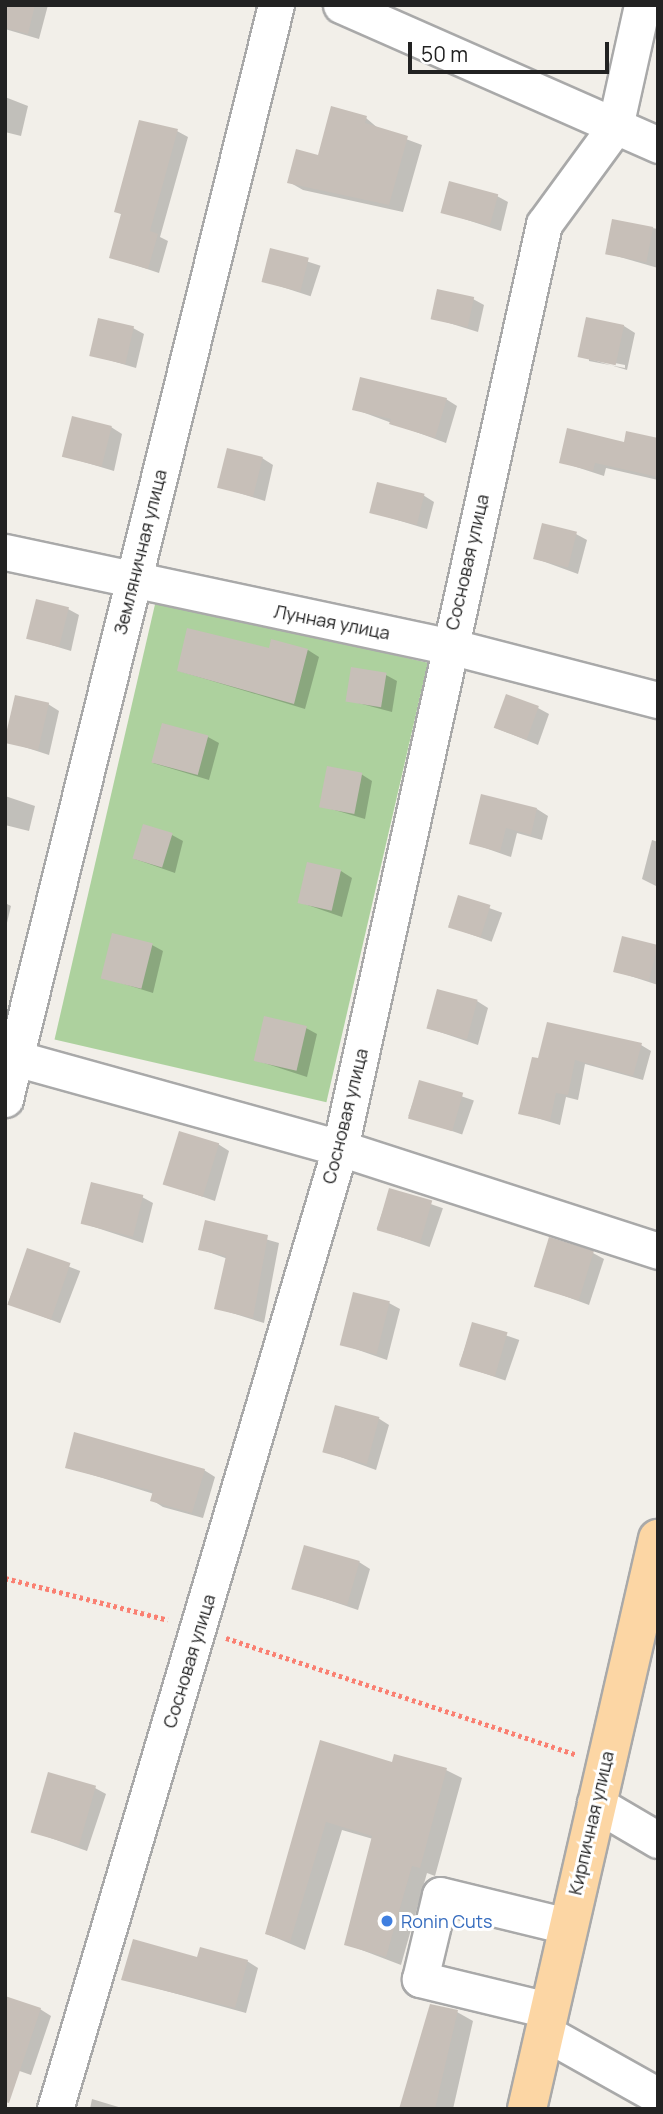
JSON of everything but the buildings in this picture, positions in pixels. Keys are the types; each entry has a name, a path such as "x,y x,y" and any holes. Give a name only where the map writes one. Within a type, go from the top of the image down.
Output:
{"main road":[{"name":"Кирпичная улица","path":"527,2109 604,1764 650,1604 658,1539"}],"street":[{"name":"Земляничная улица","path":"5,1099 276,5"},
{"path":"341,5 658,145"},
{"path":"615,127 642,5"},
{"name":"Сосновая улица","path":"55,2109 340,1148 544,224 615,127"},
{"name":"Лунная улица","path":"5,552 132,582 449,646 658,700"},
{"path":"15,1058 340,1148 658,1251"},
{"path":"595,1804 658,1840"},
{"path":"567,1926 440,1895 420,1979 546,2021 658,2096"}],"path":[{"path":"5,1578 199,1629 604,1764"}],"green space":[{"path":"156,600 428,663 326,1102 55,1039"}],"place":[{"name":"Ronin Cuts","path":"387,1921"}]}
